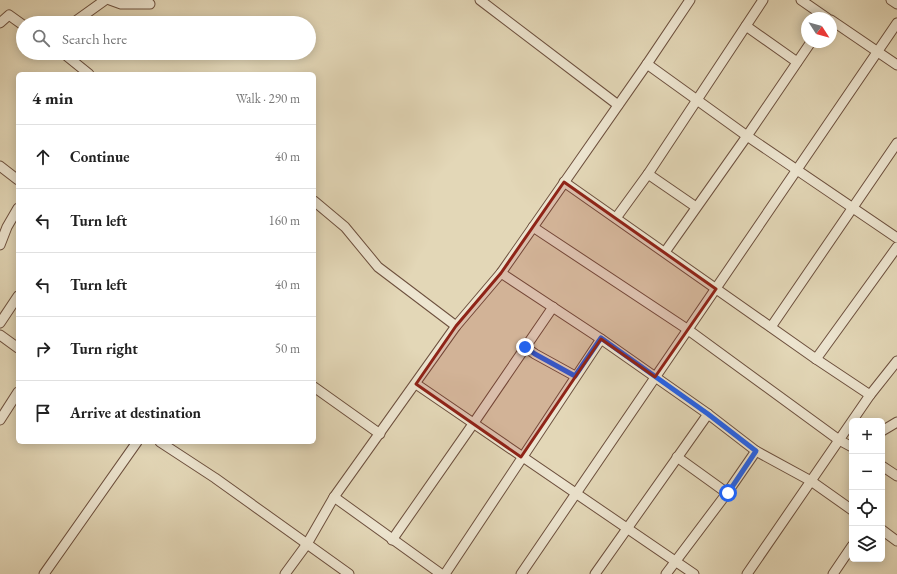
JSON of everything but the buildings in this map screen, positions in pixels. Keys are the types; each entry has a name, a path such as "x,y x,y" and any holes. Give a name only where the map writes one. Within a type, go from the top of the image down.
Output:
{"street":[{"path":"83,16 105,0"},
{"path":"110,0 121,4 150,4"},
{"path":"480,0 618,105"},
{"path":"285,574 307,544 334,497 456,326 501,273 690,0"},
{"path":"616,218 648,174 763,0"},
{"path":"801,0 818,12"},
{"path":"891,0 897,4"},
{"path":"0,22 9,15 16,20"},
{"path":"521,574 897,23"},
{"path":"837,24 897,65"},
{"path":"746,26 797,62"},
{"path":"664,252 747,136 807,48"},
{"path":"72,60 87,72"},
{"path":"647,64 747,136 897,238"},
{"path":"771,327 897,143"},
{"path":"0,166 16,178"},
{"path":"648,174 696,207"},
{"path":"564,182 816,359 870,395"},
{"path":"316,203 345,227 378,267 456,326"},
{"path":"0,245 7,227 16,211"},
{"path":"533,227 687,329 839,440 849,445"},
{"path":"816,359 897,248"},
{"path":"501,273 601,338 708,414 756,451 811,481 849,508"},
{"path":"0,322 16,299"},
{"path":"392,540 553,306"},
{"path":"0,335 16,347"},
{"path":"445,574 601,338"},
{"path":"525,347 575,376"},
{"path":"747,574 870,395 897,361"},
{"path":"416,384 694,574"},
{"path":"316,388 380,434"},
{"path":"0,420 16,395"},
{"path":"595,574 708,414"},
{"path":"885,429 897,422"},
{"path":"44,574 137,444"},
{"path":"163,444 215,478 348,574"},
{"path":"666,574 728,493 756,451"},
{"path":"677,457 728,493"},
{"path":"885,468 897,476"},
{"path":"334,497 441,574"},
{"path":"885,532 897,541"},
{"path":"833,574 849,550"}],"highlighted area":[{"path":"564,182 716,289 655,377 601,339 521,457 416,384 456,326 501,273"}],"route":[{"path":"525,347 575,376 601,338 708,414 756,451 728,493"}]}
